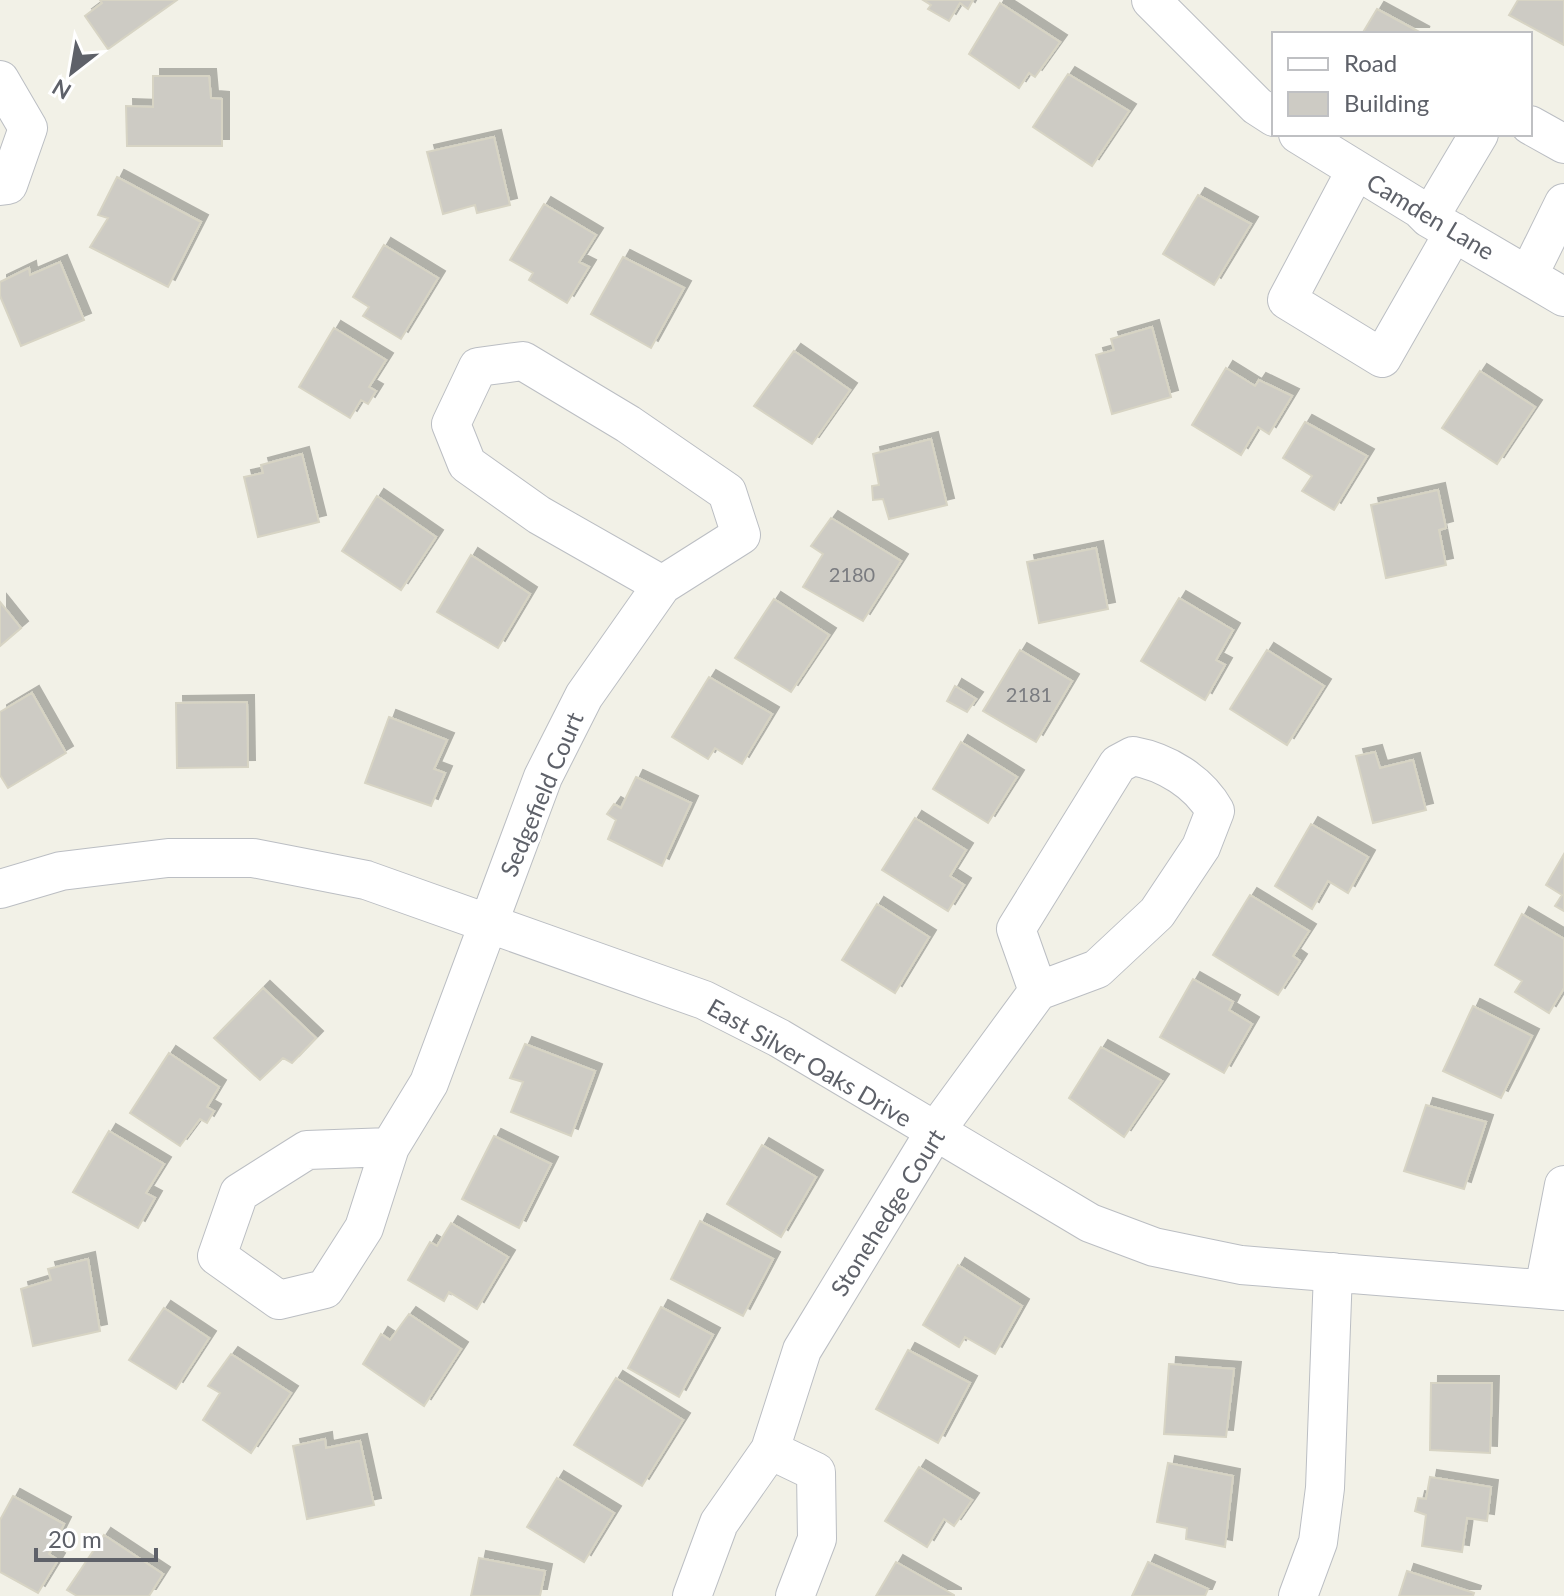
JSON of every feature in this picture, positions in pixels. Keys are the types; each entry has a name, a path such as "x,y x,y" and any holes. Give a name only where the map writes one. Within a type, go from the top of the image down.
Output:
{"street":[{"path":"1151,0 1257,106 1272,116"},
{"path":"0,80 28,128 8,185 0,186"},
{"path":"1532,126 1564,144"},
{"name":"Camden Lane","path":"1301,136 1441,225 1564,297"},
{"path":"1356,170 1287,300 1382,358 1478,136"},
{"path":"1529,274 1564,203"},
{"path":"523,361 628,424 727,492 741,535 662,585 539,515 467,464 451,424 478,367 523,361"},
{"name":"Sedgefield Court","path":"390,1147 307,1150 239,1193 217,1256 279,1300 325,1289 364,1228 390,1147 429,1083 543,777 584,696 662,585"},
{"path":"1133,756 1148,759 1205,793 1215,811 1201,847 1157,913 1097,969 1038,991 1016,929 1118,764 1133,756"},
{"name":"East Silver Oaks Drive","path":"0,889 61,871 168,858 253,858 366,880 704,1000 779,1038 934,1133 1090,1223 1154,1247 1241,1265 1554,1290"},
{"name":"Stonehedge Court","path":"692,1596 719,1523 770,1450 802,1350 934,1133 1038,991"},
{"path":"1554,1290 1564,1185"},
{"path":"1298,1596 1318,1542 1325,1488 1333,1272"},
{"path":"770,1450 816,1472 817,1539 795,1596"}],"building":[{"path":"100,0 177,0 108,49 85,16 102,3"},
{"path":"923,0 973,0 968,9 960,3 949,21 928,9 931,5"},
{"path":"1518,0 1564,0 1564,45 1509,15"},
{"path":"1000,3 1060,42 1035,77 1029,73 1019,88 969,54"},
{"path":"1377,9 1419,32 1363,32"},
{"path":"1068,74 1129,111 1092,166 1033,127"},
{"path":"153,76 209,76 211,98 222,99 222,146 127,146 126,106 153,107"},
{"path":"494,137 510,205 477,213 475,205 443,214 427,152"},
{"path":"117,177 201,222 168,287 90,247 108,218 98,215"},
{"path":"1198,195 1251,224 1214,285 1163,254"},
{"path":"544,204 596,235 579,262 589,267 567,303 529,280 533,273 510,260"},
{"path":"384,245 438,278 401,339 363,316 369,307 353,297"},
{"path":"623,257 684,288 651,348 591,314"},
{"path":"60,262 84,320 21,346 0,296 0,282 29,268 30,275"},
{"path":"1152,327 1171,397 1112,414 1096,355 1114,350 1111,339"},
{"path":"334,328 386,360 369,387 376,391 368,404 361,400 350,418 299,387"},
{"path":"794,351 850,390 812,444 754,406"},
{"path":"1226,368 1255,386 1259,380 1292,396 1269,434 1258,427 1241,455 1192,425"},
{"path":"1480,371 1535,407 1497,464 1442,428"},
{"path":"1305,422 1367,456 1334,510 1302,491 1312,476 1283,458"},
{"path":"931,439 947,505 889,519 883,499 873,500 872,486 879,485 873,454"},
{"path":"302,454 319,522 258,537 244,477 263,473 261,465"},
{"path":"1438,490 1446,528 1439,530 1446,565 1386,578 1371,505"},
{"path":"377,496 436,537 401,590 342,551"},
{"path":"831,518 901,561 863,621 803,587 823,554 811,546"},
{"path":"1096,548 1108,609 1039,623 1027,562"},
{"path":"471,555 530,594 498,648 437,612"},
{"path":"1179,598 1233,630 1216,660 1225,665 1205,700 1141,661"},
{"path":"774,599 829,635 791,692 735,658"},
{"path":"0,602 21,628 0,646"},
{"path":"1020,650 1072,681 1036,742 983,711"},
{"path":"1267,650 1324,686 1287,745 1230,709"},
{"path":"709,677 772,714 742,764 715,748 708,759 672,737"},
{"path":"955,686 976,699 967,712 947,701"},
{"path":"32,693 66,753 8,788 0,775 0,712"},
{"path":"247,702 248,767 177,768 176,703"},
{"path":"389,717 447,740 434,769 445,773 431,806 365,783"},
{"path":"961,742 1017,777 988,823 933,789"},
{"path":"1375,752 1380,768 1413,760 1426,810 1373,823 1356,756"},
{"path":"636,777 691,803 662,866 608,839 616,820 607,814 614,804 621,808"},
{"path":"915,818 966,850 950,876 964,885 948,911 882,870"},
{"path":"1311,824 1368,857 1348,893 1328,881 1312,909 1275,886"},
{"path":"1564,854 1564,911 1555,906 1562,895 1546,885"},
{"path":"1250,895 1309,931 1293,956 1300,961 1278,995 1213,955"},
{"path":"877,904 929,937 895,993 842,960"},
{"path":"1522,914 1564,939 1564,988 1549,1013 1515,992 1522,981 1495,965"},
{"path":"1193,979 1233,1002 1229,1010 1252,1024 1224,1073 1160,1037"},
{"path":"263,988 316,1038 292,1063 283,1058 260,1080 214,1038"},
{"path":"1473,1006 1532,1036 1501,1098 1443,1071"},
{"path":"525,1044 595,1071 571,1136 511,1112 523,1082 510,1078"},
{"path":"1101,1047 1162,1081 1124,1137 1069,1098"},
{"path":"169,1053 219,1087 207,1107 214,1111 207,1123 200,1119 180,1146 130,1113"},
{"path":"1426,1105 1486,1122 1464,1189 1404,1171"},
{"path":"109,1131 164,1164 146,1193 155,1198 138,1228 73,1192"},
{"path":"494,1136 551,1164 519,1228 462,1199"},
{"path":"762,1145 816,1177 781,1237 727,1204"},
{"path":"700,1221 773,1259 743,1316 671,1279"},
{"path":"451,1223 508,1257 477,1309 449,1292 444,1301 408,1280 430,1242 437,1246"},
{"path":"88,1259 100,1331 33,1346 21,1289 51,1280 48,1269"},
{"path":"958,1265 1022,1306 995,1354 965,1337 959,1347 923,1325"},
{"path":"661,1307 713,1335 679,1397 628,1368"},
{"path":"164,1308 209,1338 176,1389 129,1360"},
{"path":"409,1314 461,1349 424,1406 363,1364 381,1334 390,1340"},
{"path":"908,1350 970,1383 938,1443 876,1409"},
{"path":"231,1354 291,1393 251,1453 203,1420 220,1393 208,1386"},
{"path":"1169,1364 1234,1369 1226,1437 1164,1434"},
{"path":"616,1378 683,1420 642,1486 574,1445"},
{"path":"1431,1383 1492,1383 1490,1453 1430,1450"},
{"path":"325,1439 326,1448 360,1441 374,1505 307,1519 293,1446"},
{"path":"1168,1463 1233,1476 1225,1547 1186,1539 1187,1528 1157,1522"},
{"path":"919,1467 972,1500 954,1526 944,1519 927,1547 885,1521"},
{"path":"1430,1477 1491,1487 1487,1521 1467,1518 1462,1552 1422,1546 1426,1515 1415,1511 1418,1498 1426,1499"},
{"path":"557,1478 614,1513 584,1562 527,1527"},
{"path":"13,1496 64,1524 49,1554 58,1560 38,1593 0,1572 0,1520"},
{"path":"104,1535 163,1574 149,1596 77,1596 67,1590"},
{"path":"479,1558 545,1571 540,1596 471,1596"},
{"path":"896,1562 954,1595 954,1596 876,1596"},
{"path":"1148,1562 1208,1589 1205,1596 1132,1596"},
{"path":"1407,1571 1474,1593 1473,1596 1399,1596"}]}
